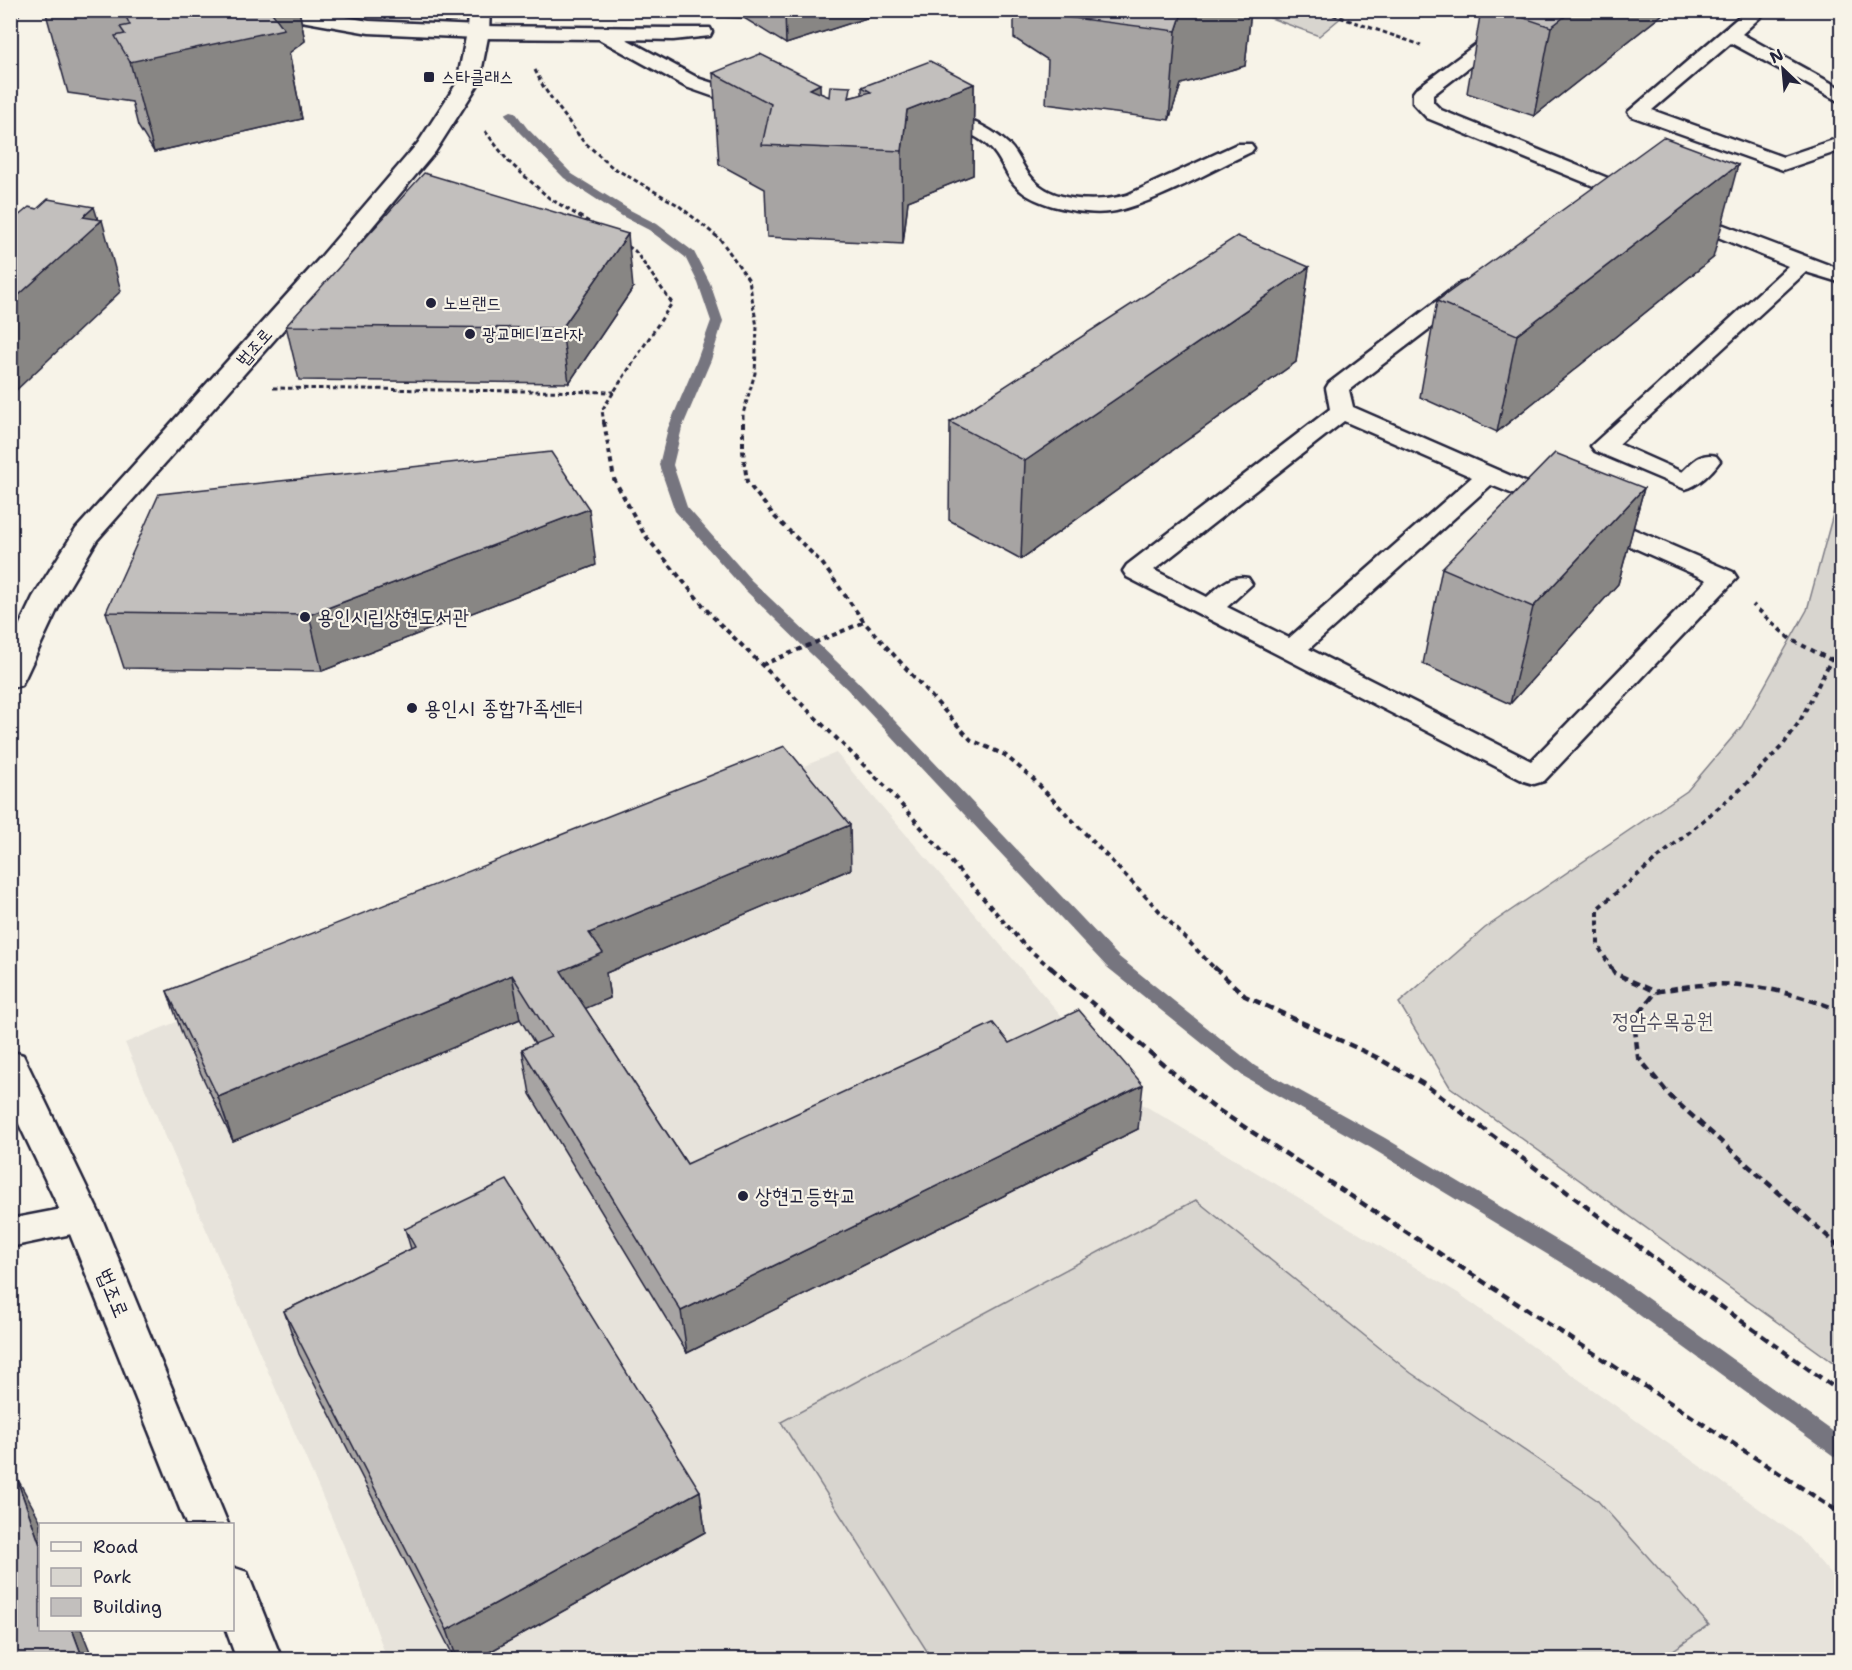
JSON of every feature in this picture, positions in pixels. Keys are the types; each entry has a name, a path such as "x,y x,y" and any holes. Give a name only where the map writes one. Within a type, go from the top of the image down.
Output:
{"street":[{"name":"법조로","path":"10,678 48,597 86,535 219,387 427,147 468,82 479,21"},
{"name":"법조로","path":"10,1065 82,1219 207,1523"},
{"path":"234,1592 260,1659"}],"lane":[{"path":"267,10 369,27 479,21 529,33 703,32"},
{"path":"1534,10 1423,93 1423,104 1434,114 1594,191 1648,201"},
{"path":"1759,10 1638,112 1783,164 1842,144"},
{"path":"620,17 629,34"},
{"path":"603,33 665,70 695,84 737,99 776,106"},
{"path":"1730,35 1838,92"},
{"path":"1766,54 1786,48"},
{"path":"918,115 962,123 1009,147 1024,183 1042,196 1066,203 1093,206 1134,199 1244,148"},
{"path":"1670,210 1803,264 1842,277"},
{"path":"1708,461 1685,482 1603,446 1803,264"},
{"path":"1342,411 1337,388 1480,278"},
{"path":"1342,411 1488,475 1724,578 1534,774 1136,571 1342,411"},
{"path":"1292,650 1488,475"},
{"path":"1209,608 1239,584"},
{"path":"10,1233 82,1219"}],"path":[{"path":"1319,10 1466,61"},
{"path":"529,33 531,61 544,88 583,141 612,167 678,205 720,238 749,280 757,327 755,373 743,414 742,451 747,482 776,517 822,563 864,622 971,740 1005,755 1033,778 1209,963 1245,996 1376,1057 1427,1086 1662,1264 1842,1394"},
{"path":"483,128 508,161 549,198 600,229"},
{"path":"620,241 635,250 672,303 602,410 614,479 644,534 711,615 885,786 1025,945 1212,1107 1842,1514"},
{"path":"219,387 614,392"},
{"path":"1724,578 1790,639 1832,660 1842,672"},
{"path":"762,665 864,622"},
{"path":"1842,641 1800,721 1775,754 1742,788 1598,908 1599,946 1614,973 1656,992 1700,983 1754,986 1812,1000 1842,1011"},
{"path":"1656,992 1634,1020 1638,1057 1671,1097 1842,1249"}],"shaded area":[{"name":"상현고등학교","path":"836,753 1132,1098 1458,1293 1799,1537 1841,1586 1841,1659 387,1659 357,1576 125,1043"}],"green space":[{"path":"1349,10 1319,36 1252,11"},
{"name":"정암수목공원","path":"1841,485 1842,1368 1450,1087 1399,1003 1485,928 1687,791 1742,726 1807,610"},
{"path":"1196,1200 1411,1373 1597,1500 1709,1625 1659,1660 932,1659 781,1422"}],"building":[{"path":"90,10 270,10 284,29 130,62 115,36 125,34 120,27 130,25 125,15"},
{"path":"1051,10 1183,10 1176,31 1049,15"},
{"path":"1501,10 1573,10 1551,27"},
{"path":"760,54 820,84 810,89 829,97 830,86 851,87 849,98 871,92 862,87 930,61 974,84 907,110 902,151 762,145 771,104 713,73"},
{"path":"1663,137 1738,165 1517,335 1437,301"},
{"path":"424,173 628,234 562,328 286,326"},
{"path":"48,199 94,207 83,217 102,220 10,303 10,223 29,207 37,209"},
{"path":"1237,236 1309,267 1025,461 950,422"},
{"path":"551,452 589,509 309,615 106,612 159,494"},
{"path":"1555,453 1644,488 1533,607 1442,568"},
{"path":"785,746 850,825 589,933 603,953 561,971 687,1164 993,1023 1009,1043 1079,1010 1143,1085 681,1311 522,1049 551,1037 512,975 218,1097 167,991"},
{"path":"507,1180 700,1491 447,1630 284,1311 415,1247 405,1229"},
{"path":"15,1474 39,1542 39,1631 73,1631 83,1659 10,1659 10,1476"}],"waterway":[{"path":"511,114 523,130 568,176 626,213 653,227 690,255 704,283 717,321 704,360 675,428 666,465 680,508 746,583 852,685 1113,962 1249,1071 1378,1143 1605,1279 1842,1450"}],"place":[{"name":"스타클래스","path":"429,77"},
{"name":"노브랜드","path":"431,303"},
{"name":"광교메디프라자","path":"470,334"},
{"name":"용인시립상현도서관","path":"305,617"},
{"name":"용인시 종합가족센터","path":"412,708"},
{"name":"상현고등학교","path":"743,1196"}]}
